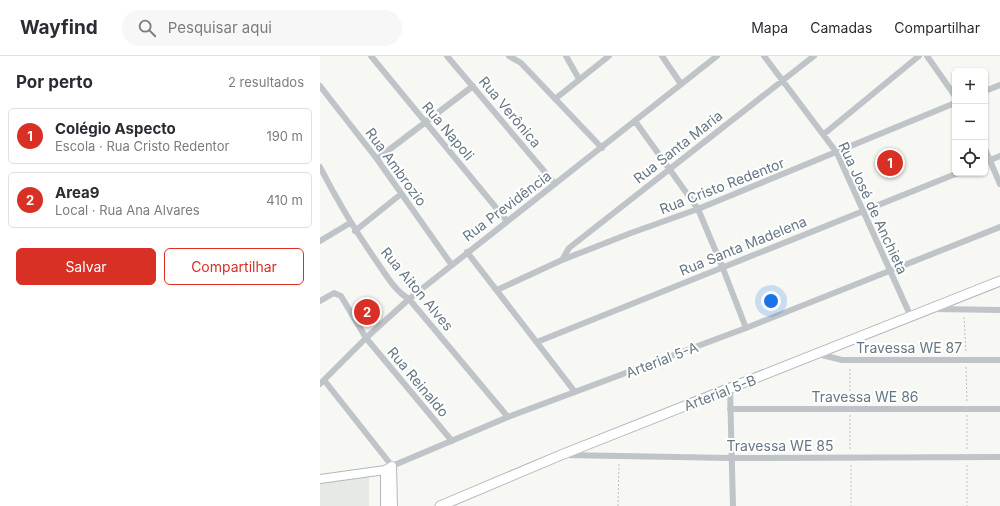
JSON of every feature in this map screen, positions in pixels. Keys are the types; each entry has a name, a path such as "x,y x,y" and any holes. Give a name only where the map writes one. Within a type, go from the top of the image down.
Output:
{"main road":[{"name":"Arterial 5-B","path":"440,506 454,503 560,455 933,309 1000,281"},
{"name":"Arterial 5-A","path":"321,478 385,470 392,466"},
{"path":"392,466 394,506"},
{"path":"385,470 386,506"}],"street":[{"name":"Rua Napoli","path":"370,56 507,221"},
{"path":"509,56 520,63 602,148"},
{"path":"566,56 579,79"},
{"path":"555,99 609,56"},
{"path":"662,56 681,84"},
{"name":"Rua Previdência","path":"322,382 366,338 451,264 602,148 717,56"},
{"name":"Rua José de Anchieta","path":"764,56 837,153 911,317"},
{"name":"Rua Santa Maria","path":"562,260 569,248 814,56"},
{"path":"824,134 919,56"},
{"path":"928,56 952,92"},
{"name":"Rua Verônica","path":"451,57 473,86 555,184"},
{"path":"988,90 1000,85"},
{"name":"Rua Ambrozio","path":"320,86 377,159 451,264"},
{"path":"377,159 473,86"},
{"name":"Rua Cristo Redentor","path":"497,290 562,260 698,209 837,153 953,104"},
{"path":"635,121 671,169 698,209 746,328"},
{"path":"1000,156 988,161 1000,184"},
{"name":"Rua Aiton Alves","path":"320,167 355,231 398,290 409,299 508,417"},
{"name":"Rua Santa Madelena","path":"537,342 722,266 952,175"},
{"path":"320,184 326,180"},
{"path":"355,231 401,194"},
{"path":"320,241 350,223"},
{"name":"Arterial 5-A","path":"392,466 508,417 746,328 1000,227"},
{"path":"467,252 575,392"},
{"name":"Rua Reinaldo","path":"320,301 330,295 339,294 366,338 452,441"},
{"path":"933,309 1000,310"},
{"name":"Travessa WE 87","path":"818,354 836,360 1000,360"},
{"path":"322,382 392,466"},
{"path":"730,389 733,506"},
{"name":"Travessa WE 86","path":"730,409 1000,409"},
{"name":"Travessa WE 85","path":"560,455 731,458 1000,457"}],"path":[{"path":"850,360 849,409 851,506"},
{"path":"618,506 619,457"}],"shaded area":[{"path":"369,477 369,506 320,506 320,481"}],"place":[{"name":"Colégio Aspecto","path":"890,163"},
{"name":"Area9","path":"367,312"}]}
